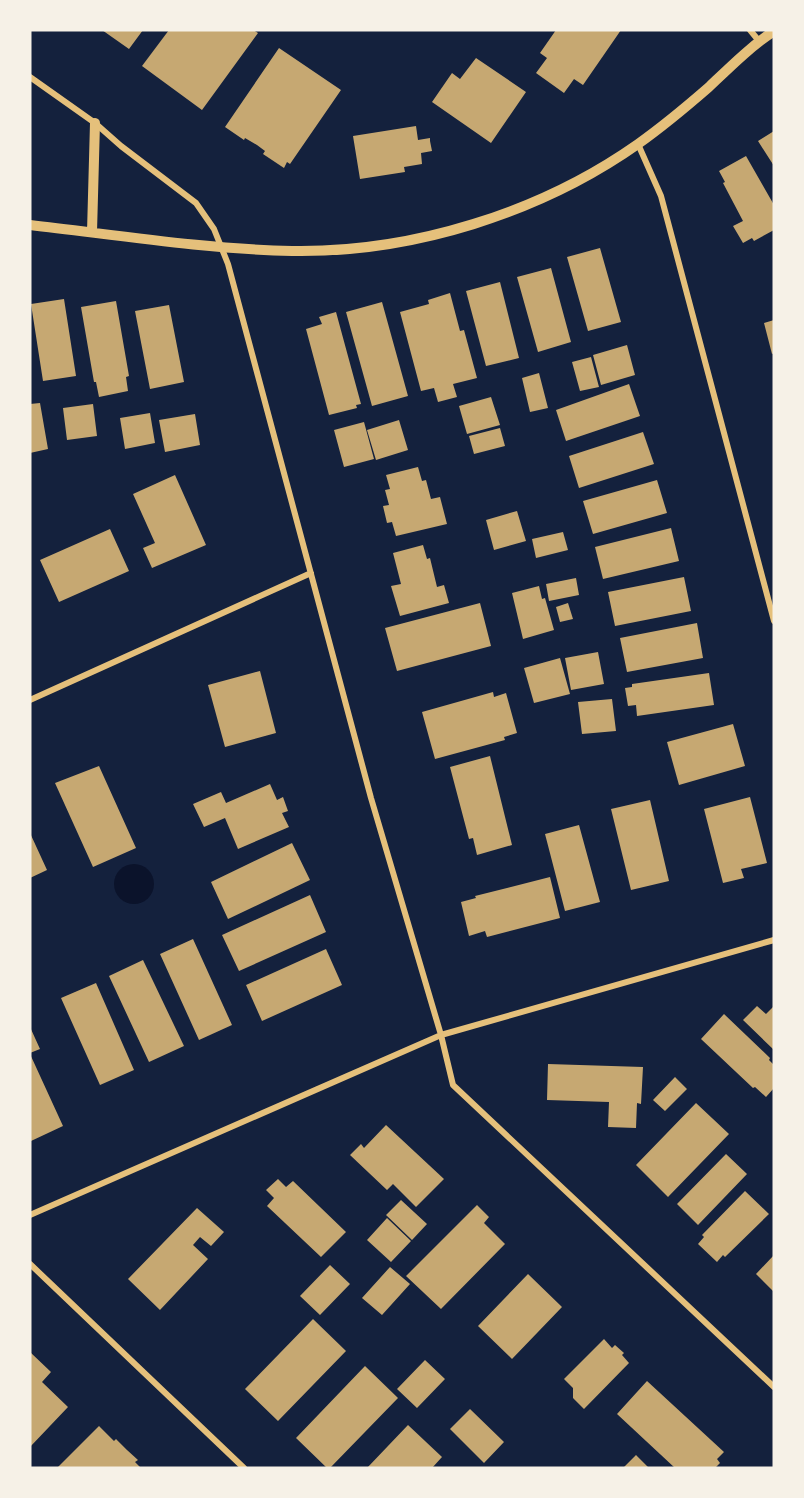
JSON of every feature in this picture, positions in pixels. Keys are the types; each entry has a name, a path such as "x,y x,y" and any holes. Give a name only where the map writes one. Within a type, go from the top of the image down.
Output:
{"street":[{"path":"750,30 759,41"},
{"path":"30,225 222,247 292,251 386,246 426,237 496,215 571,185 638,144 700,95 759,41 774,31"},
{"path":"30,77 95,123 121,146 196,203 214,229 222,247 371,798 441,1035 453,1085 774,1386"},
{"path":"92,232 95,123"},
{"path":"638,144 661,196 774,621"},
{"path":"30,699 311,573"},
{"path":"30,1215 441,1035 774,940"},
{"path":"30,1264 244,1468"}],"water":[{"path":"134,864 142,865 148,870 153,876 153,892 148,898 142,903 134,904 126,903 120,898 115,892 114,884 115,876 120,870 126,865"}],"building":[{"path":"102,30 143,30 129,49"},
{"path":"169,30 253,30 258,33 202,110 142,66"},
{"path":"556,30 621,30 583,85 574,79 564,93 536,73 547,58 540,53"},
{"path":"279,48 341,90 290,164 287,162 284,168 263,154 265,151 257,145 245,138 244,140 225,127"},
{"path":"476,58 526,92 491,143 432,102 452,73 460,79"},
{"path":"416,126 418,140 430,138 432,151 421,153 422,164 404,167 405,172 360,179 353,136"},
{"path":"774,131 774,166 758,141"},
{"path":"746,156 774,205 774,230 754,241 752,238 743,243 733,226 743,221 719,171"},
{"path":"600,248 621,322 588,331 567,257"},
{"path":"551,268 571,342 538,352 517,277"},
{"path":"500,282 519,358 486,366 466,291"},
{"path":"450,293 460,331 464,330 477,378 453,384 457,397 438,402 434,388 421,391 400,312 429,304 428,300"},
{"path":"64,299 76,376 43,381 31,304"},
{"path":"116,301 129,376 126,377 128,391 99,397 96,382 94,382 81,307"},
{"path":"382,302 408,396 372,406 346,312"},
{"path":"169,305 184,382 150,389 135,311"},
{"path":"336,312 361,404 356,405 357,408 329,415 306,329 322,324 319,317"},
{"path":"774,320 774,353 772,354 764,323"},
{"path":"627,345 635,375 601,385 593,355"},
{"path":"591,357 599,387 580,391 572,362"},
{"path":"539,373 548,408 530,412 522,378"},
{"path":"629,384 640,416 566,441 556,410"},
{"path":"491,397 500,425 467,434 459,406"},
{"path":"40,403 48,449 30,453 30,404"},
{"path":"93,404 97,436 67,440 63,408"},
{"path":"150,413 155,443 125,449 120,418"},
{"path":"195,414 200,445 165,452 159,420"},
{"path":"399,420 408,450 376,460 367,430"},
{"path":"364,422 374,459 344,467 334,430"},
{"path":"500,428 505,446 474,454 469,436"},
{"path":"643,432 654,464 579,488 569,456"},
{"path":"418,467 422,481 426,480 431,499 440,497 447,524 396,536 392,522 387,523 383,506 389,505 385,490 390,489 386,475"},
{"path":"175,475 206,545 152,568 143,548 155,543 133,494"},
{"path":"657,480 667,513 593,534 583,501"},
{"path":"517,511 526,541 494,550 486,520"},
{"path":"671,528 679,561 603,579 595,547"},
{"path":"110,529 129,571 59,602 40,560"},
{"path":"563,532 568,550 536,558 532,539"},
{"path":"423,545 427,559 430,558 437,587 444,585 449,603 400,616 391,586 401,584 393,553"},
{"path":"684,577 691,611 615,626 608,592"},
{"path":"576,578 579,595 549,601 546,584"},
{"path":"539,586 542,599 545,598 554,630 523,639 512,593"},
{"path":"480,603 491,646 397,671 385,628"},
{"path":"568,603 573,619 560,622 556,607"},
{"path":"697,623 703,658 627,672 620,638"},
{"path":"598,652 604,684 571,690 565,658"},
{"path":"560,658 570,694 534,703 524,668"},
{"path":"260,671 276,733 225,747 208,685"},
{"path":"709,673 714,705 637,716 636,705 628,706 625,688 632,687 632,684"},
{"path":"493,692 494,697 506,693 517,733 504,737 505,740 435,759 422,712"},
{"path":"612,699 616,731 582,734 578,702"},
{"path":"733,724 745,766 679,785 667,742"},
{"path":"490,756 512,845 477,855 473,838 469,839 450,767"},
{"path":"99,766 136,848 93,867 55,783"},
{"path":"270,784 277,800 283,797 288,811 282,813 289,827 238,849 225,818 204,827 193,804 221,792 226,803"},
{"path":"750,797 767,863 741,869 744,878 723,883 704,809"},
{"path":"650,800 669,881 631,890 611,809"},
{"path":"579,825 600,902 565,911 545,834"},
{"path":"30,833 47,870 30,878"},
{"path":"292,843 310,880 228,919 211,882"},
{"path":"550,877 560,918 487,937 485,931 469,936 461,902 476,898 475,896"},
{"path":"310,895 326,932 239,971 222,935"},
{"path":"193,939 232,1025 199,1040 160,954"},
{"path":"326,949 342,985 262,1021 246,985"},
{"path":"143,960 184,1046 149,1062 109,976"},
{"path":"96,983 134,1070 100,1085 61,998"},
{"path":"757,1006 766,1014 774,1006 774,1050 743,1020"},
{"path":"724,1014 770,1058 769,1060 774,1065 774,1088 766,1097 755,1087 753,1088 701,1039"},
{"path":"30,1027 40,1049 30,1053"},
{"path":"30,1054 63,1126 31,1141 30,1140"},
{"path":"548,1064 643,1067 641,1104 637,1103 636,1128 608,1127 609,1102 547,1100"},
{"path":"675,1077 687,1089 665,1111 653,1100"},
{"path":"696,1103 729,1134 668,1197 636,1165"},
{"path":"386,1125 444,1179 416,1207 393,1184 387,1190 350,1155 361,1144 364,1148"},
{"path":"726,1154 747,1174 698,1225 677,1204"},
{"path":"278,1179 286,1187 293,1181 346,1232 321,1257 267,1206 274,1198 266,1190"},
{"path":"745,1191 769,1214 717,1262 698,1244 704,1237 702,1235"},
{"path":"401,1200 427,1224 412,1240 386,1215"},
{"path":"477,1205 489,1217 484,1223 505,1244 441,1309 406,1276"},
{"path":"197,1208 224,1232 211,1246 200,1237 193,1245 208,1259 160,1310 128,1279"},
{"path":"387,1218 411,1241 391,1262 367,1240"},
{"path":"774,1255 774,1292 756,1274"},
{"path":"330,1265 350,1284 320,1315 300,1296"},
{"path":"390,1267 410,1284 382,1315 362,1298"},
{"path":"528,1274 562,1307 512,1359 478,1326"},
{"path":"313,1319 346,1351 278,1421 245,1389"},
{"path":"604,1339 612,1348 615,1345 624,1353 622,1355 629,1363 584,1409 573,1398 573,1388 564,1379"},
{"path":"30,1352 51,1372 42,1382 68,1407 30,1447"},
{"path":"425,1360 445,1379 417,1408 397,1389"},
{"path":"365,1366 398,1398 330,1468 327,1468 296,1438"},
{"path":"647,1381 724,1452 717,1459 720,1463 715,1468 675,1468 617,1414"},
{"path":"470,1409 504,1442 484,1463 450,1429"},
{"path":"408,1425 442,1457 432,1468 367,1468"},
{"path":"99,1426 138,1460 135,1462 141,1468 57,1468"},
{"path":"636,1455 649,1468 623,1468"}]}
